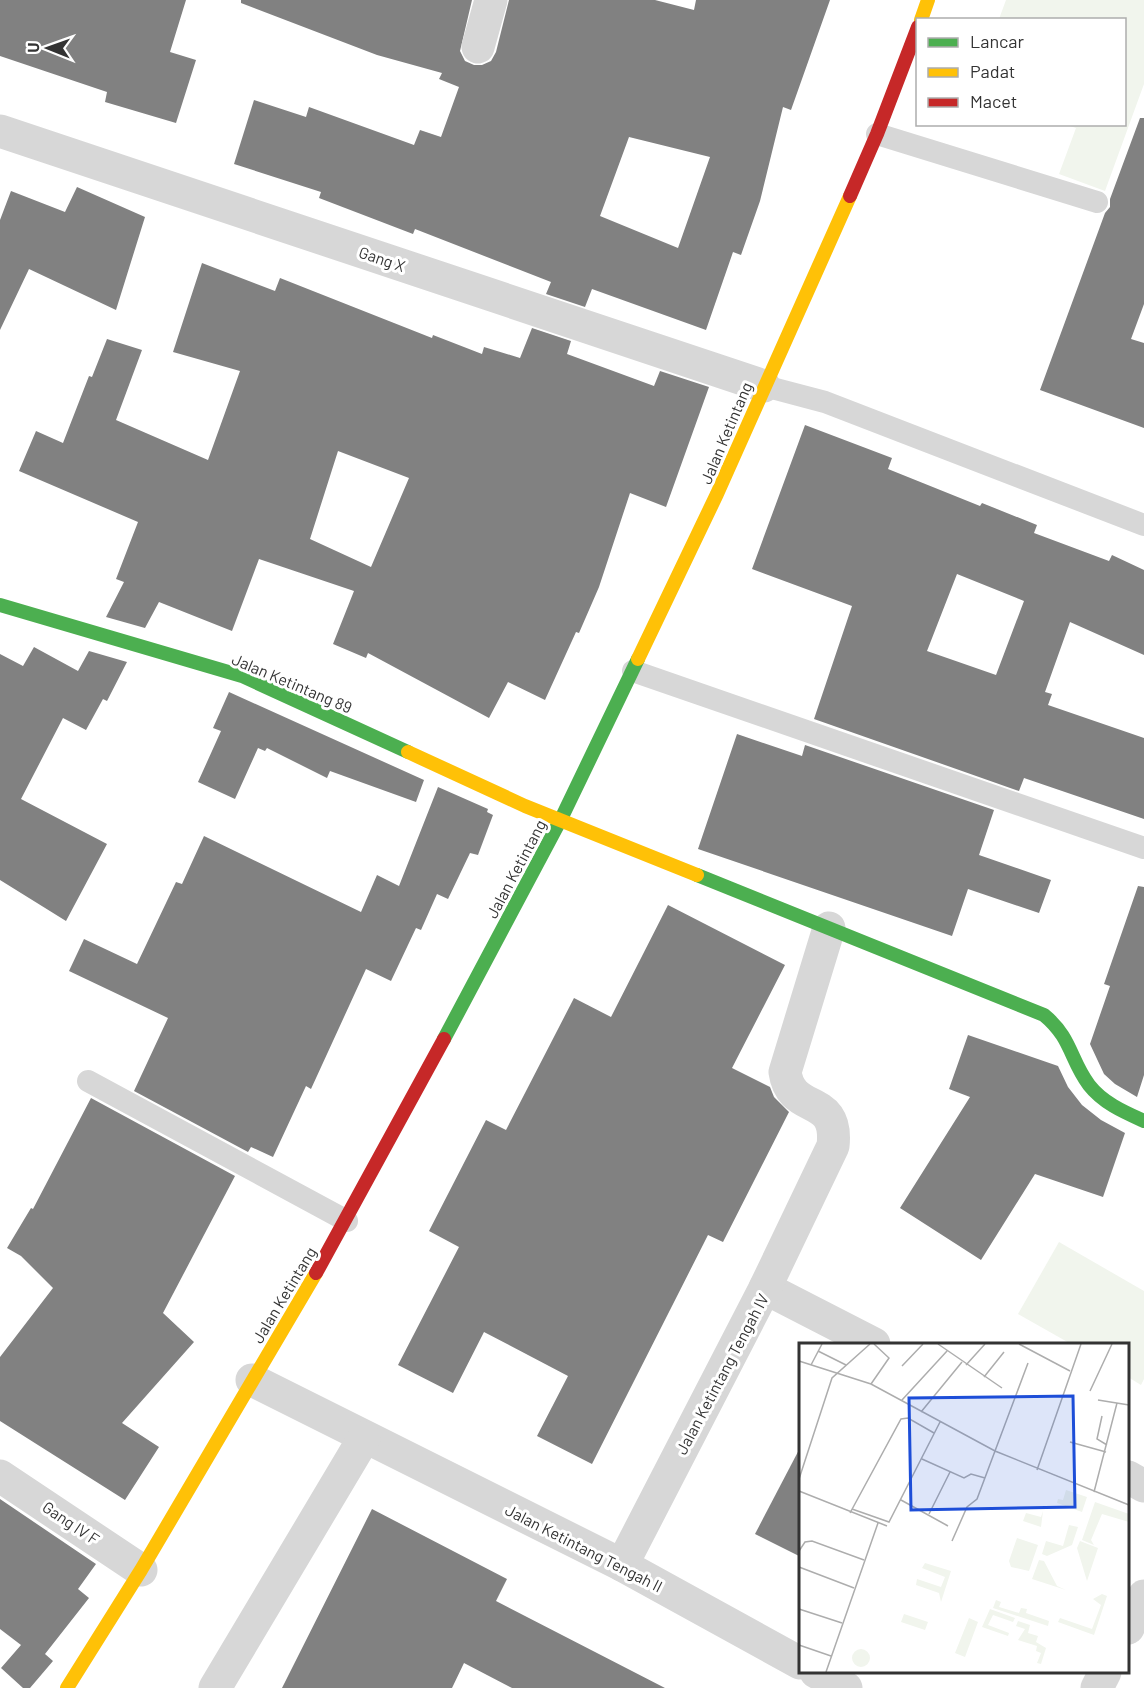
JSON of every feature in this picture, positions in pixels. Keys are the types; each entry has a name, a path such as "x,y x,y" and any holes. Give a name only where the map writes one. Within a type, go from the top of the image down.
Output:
{"street":[{"path":"478,47 490,0"},
{"path":"922,18 928,0"},
{"name":"Jalan Ketintang","path":"67,1688 141,1570 347,1221 561,819 717,494 877,134 916,32"},
{"name":"Gang X","path":"0,131 764,386"},
{"name":"Jalan Ketintang 89","path":"0,605 242,676 525,806 1044,1015 1061,1027 1072,1045 1084,1078 1100,1097 1144,1121"},
{"path":"765,1288 833,1146 835,1128 827,1114 796,1095 787,1086 785,1072 829,928"},
{"name":"Jalan Ketintang Tengah IV","path":"622,1565 765,1288 872,1343"},
{"name":"Jalan Ketintang Tengah II","path":"252,1380 622,1565 799,1662"},
{"path":"215,1688 364,1438"},
{"name":"Gang IV F","path":"0,1476 141,1570"},
{"path":"1129,1478 1144,1486"},
{"path":"1129,1626 1144,1596"},
{"path":"820,1673 846,1688"},
{"path":"1096,1688 1104,1673"}],"lane":[{"path":"877,134 1097,202"},
{"path":"764,386 825,402 1144,525"},
{"path":"633,670 1144,848"},
{"path":"88,1081 347,1221"}],"shaded area":[{"path":"1006,0 1144,0 1144,84 1105,191 1059,174 1076,128 1070,126 1126,126 1126,18 999,18"},
{"path":"1059,1242 1144,1291 1144,1379 1141,1385 1129,1378 1129,1343 1069,1343 1018,1314"}],"building":[{"path":"0,0 186,0 170,52 196,60 176,123 105,102 107,92 0,56"},
{"path":"241,0 472,0 460,51 465,61 474,65 482,65 491,61 496,52 509,0 655,0 694,10 696,0 830,0 791,110 783,107 760,201 741,255 733,252 706,330 592,289 585,307 546,294 551,282 415,229 413,234 319,198 321,192 234,164 254,100 306,117 309,107 414,145 420,130 441,137 459,87 439,79 442,73 377,55 241,3","holes":["629,137 710,157 678,248 600,216"]},
{"path":"1140,118 1144,118 1144,304 1131,339 1144,343 1144,428 1040,390 1105,213 1110,207 1110,199"},
{"path":"77,187 145,217 116,310 29,269 0,330 0,220 11,191 65,212"},
{"path":"202,263 275,291 280,278 432,338 433,335 482,354 484,347 520,358 532,328 571,341 567,354 654,386 660,371 709,387 666,507 630,493 599,587 545,700 508,682 489,718 368,653 366,658 333,644 354,591 259,559 232,631 159,602 145,628 106,617 124,582 116,579 138,522 19,471 36,431 63,443 89,376 92,377 107,339 142,350 116,420 208,460 240,371 173,352","holes":["338,451 409,478 371,567 310,539"]},
{"path":"805,425 892,458 888,469 980,506 982,503 1037,525 1034,533 1109,561 1112,555 1144,570 1144,655 1070,622 1045,692 1052,694 1048,705 1144,738 1144,819 1024,778 1019,791 814,719 852,606 752,569","holes":["957,574 1024,601 996,675 927,651"]},
{"path":"34,647 78,671 89,651 127,662 107,701 103,699 86,730 63,718 21,799 107,844 66,921 0,880 0,654 23,666"},
{"path":"229,692 424,780 416,802 330,771 327,778 267,748 265,751 258,748 235,799 198,782 221,731 213,728"},
{"path":"737,734 802,756 805,745 994,810 979,855 1051,880 1039,913 968,889 952,936 698,849"},
{"path":"438,787 488,809 487,812 493,815 478,855 470,853 448,899 437,894 421,930 416,928 391,981 366,969 311,1089 306,1086 273,1157 251,1147 248,1152 134,1091 168,1018 69,971 84,939 137,964 176,882 182,884 204,836 361,912 377,875 399,886"},
{"path":"1138,886 1144,887 1144,1075 1137,1097 1115,1084 1104,1074 1090,1044 1110,986 1104,984"},
{"path":"668,905 785,965 732,1068 770,1087 774,1097 789,1112 723,1242 708,1235 592,1464 537,1436 568,1376 484,1332 453,1393 398,1365 459,1247 429,1231 486,1120 506,1130 574,998 611,1017"},
{"path":"968,1035 1058,1066 1068,1087 1082,1105 1101,1120 1125,1133 1103,1197 1035,1174 981,1260 900,1208 970,1097 949,1089"},
{"path":"91,1098 235,1176 163,1313 194,1342 122,1423 159,1447 125,1500 0,1421 0,1357 53,1288 21,1256 7,1248 31,1208 33,1209"},
{"path":"799,1450 799,1556 755,1534"},
{"path":"0,1499 96,1564 78,1589 89,1598 45,1654 53,1661 30,1688 23,1688 1,1668 21,1645 0,1629"},
{"path":"372,1509 507,1579 496,1601 665,1688 512,1688 464,1663 452,1688 282,1688"}],"traffic: fast":[{"path":"0,605 242,676 408,752"},
{"path":"444,1039 561,819 638,659"},
{"path":"697,875 1044,1015 1066,1041 1089,1085 1114,1106 1144,1121"}],"traffic: slow":[{"path":"922,18 928,0"},
{"path":"638,659 717,494 850,196"},
{"path":"408,752 525,806 697,875"},
{"path":"67,1688 141,1570 316,1273"}],"traffic: jam":[{"path":"850,196 877,134 916,32"},
{"path":"316,1273 444,1039"}]}
